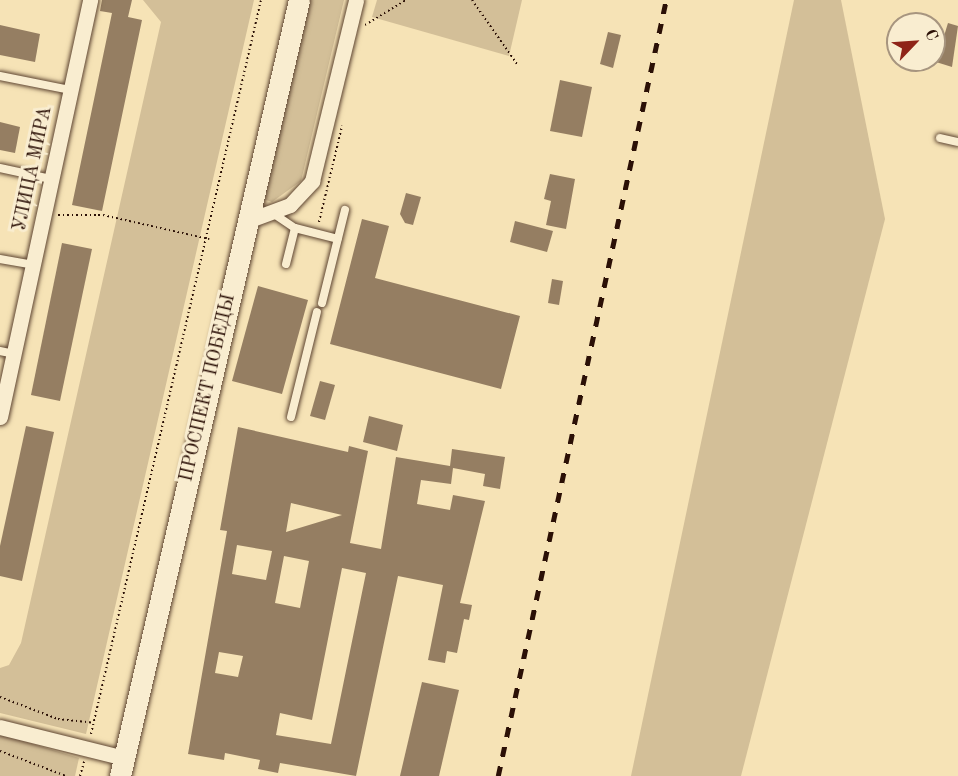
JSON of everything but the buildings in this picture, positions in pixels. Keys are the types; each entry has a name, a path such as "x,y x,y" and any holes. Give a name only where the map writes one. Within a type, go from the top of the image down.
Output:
{"main road":[{"name":"ПРОСПЕКТ ПОБЕДЫ","path":"116,766 241,219 285,0"},
{"name":"ПРОСПЕКТ ПОБЕДЫ","path":"241,219 299,0"}],"street":[{"path":"241,219 274,214 312,181 356,0"},
{"name":"УЛИЦА МИРА","path":"0,417 7,353 33,265 70,90 85,1"},
{"path":"0,727 116,766"}],"lane":[{"path":"0,76 70,90"},
{"path":"940,138 958,142"},
{"path":"0,168 51,178"},
{"path":"322,303 345,210"},
{"path":"274,214 295,228 338,239"},
{"path":"286,264 295,228"},
{"path":"0,259 33,265"},
{"path":"291,417 317,312"}],"path":[{"path":"0,698 58,719 94,723 209,238 261,0"},
{"path":"365,25 406,0"},
{"path":"472,0 517,64"},
{"path":"44,215 103,215 209,238"},
{"path":"0,752 66,776"}],"shaded area":[{"path":"143,0 254,0 86,734 0,713 0,668 9,665 21,643 161,22"},
{"path":"305,0 344,0 301,181 272,202 260,198"},
{"path":"377,0 522,0 509,56 372,17"},
{"path":"794,0 841,0 885,219 741,776 631,776"},
{"path":"0,734 79,758 75,776 0,776"}],"railway":[{"path":"498,776 666,0"}]}
